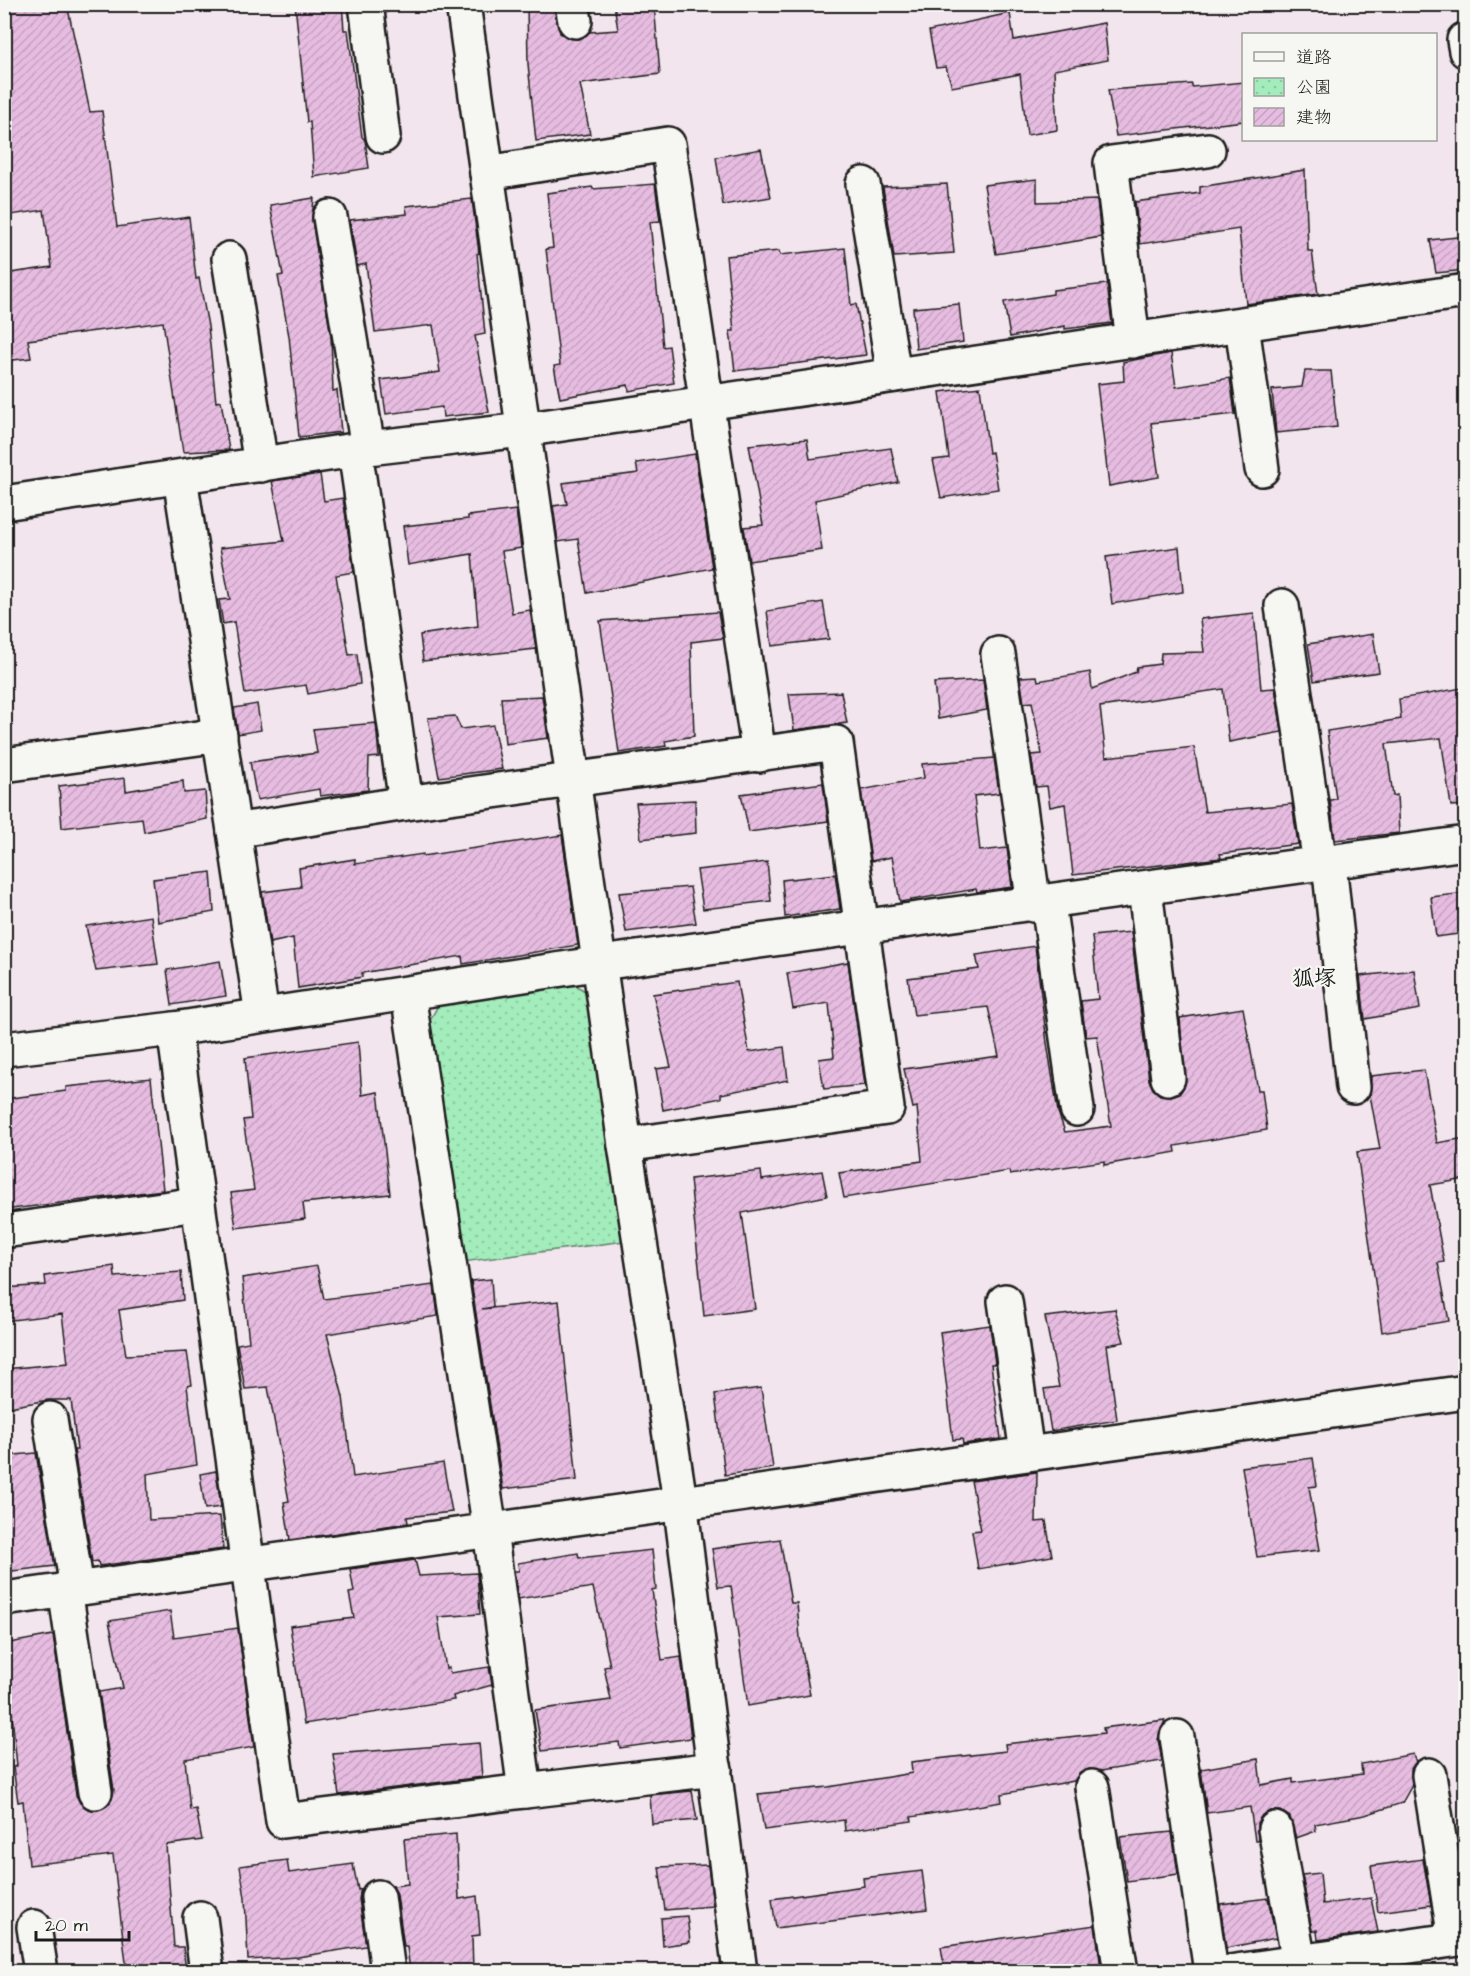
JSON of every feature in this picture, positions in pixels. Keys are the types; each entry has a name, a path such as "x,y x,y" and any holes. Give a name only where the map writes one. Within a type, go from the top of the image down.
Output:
{"street":[{"path":"366,4 383,136"},
{"path":"463,4 522,430 601,963 625,1145 680,1501 740,1971"},
{"path":"487,173 669,144 759,755"},
{"path":"1133,341 1112,163 1208,150"},
{"path":"863,184 894,375"},
{"path":"330,217 362,449 406,803"},
{"path":"229,259 261,465"},
{"path":"4,503 362,449 522,430 1466,291"},
{"path":"1242,325 1262,469"},
{"path":"180,477 262,1015"},
{"path":"1282,606 1324,864 1353,1087"},
{"path":"998,654 1077,1109"},
{"path":"4,765 220,735"},
{"path":"234,831 406,803 836,743 887,1108 625,1145"},
{"path":"4,1049 174,1029 601,963 862,929 1466,843"},
{"path":"1144,889 1168,1078"},
{"path":"408,994 490,1530 525,1791"},
{"path":"174,1029 283,1821 715,1769"},
{"path":"4,1231 198,1204"},
{"path":"1005,1301 1027,1453"},
{"path":"4,1599 680,1501 1466,1392"},
{"path":"50,1419 95,1792"},
{"path":"1178,1737 1210,1971"},
{"path":"1229,1971 1460,1939 1429,1775"},
{"path":"1092,1787 1121,1971"},
{"path":"1275,1829 1299,1962"},
{"path":"378,1898 387,1971"},
{"path":"200,1918 207,1971"},
{"path":"34,1928 41,1971"}],"green space":[{"path":"571,982 594,997 625,1241 462,1262 429,1022 440,1002"}],"building":[{"path":"4,4 67,4 90,112 102,111 117,227 189,217 196,279 199,278 208,326 216,402 221,401 229,450 183,452 163,322 28,340 31,358 4,361 4,274 52,267 44,210 4,216"},
{"path":"295,4 342,4 344,30 348,30 362,137 365,140 369,168 314,177 310,122 307,122"},
{"path":"527,4 554,4 560,33 568,38 578,39 589,32 618,30 614,4 654,4 660,74 580,84 590,134 536,141 528,64"},
{"path":"1010,13 1014,40 1104,23 1108,60 1054,70 1057,130 1027,135 1020,74 952,87 946,67 936,68 929,31"},
{"path":"1242,82 1242,121 1116,136 1108,90 1192,84 1192,87"},
{"path":"761,149 771,197 723,205 716,157"},
{"path":"1305,170 1308,251 1312,251 1318,294 1246,304 1239,229 1140,244 1135,202 1200,193 1200,187"},
{"path":"1037,179 1037,202 1097,200 1101,237 996,254 984,185"},
{"path":"655,184 660,221 650,222 663,347 669,346 674,383 629,391 628,385 560,398 554,366 560,365 546,249 553,248 547,193 592,187 593,189"},
{"path":"947,184 954,253 894,257 883,187"},
{"path":"314,198 312,220 331,336 333,391 337,390 341,432 299,437 289,336 278,276 283,275 270,205"},
{"path":"472,199 485,334 475,336 489,412 443,417 442,407 386,414 381,380 440,372 433,325 375,332 366,264 357,266 350,220 407,214 406,206"},
{"path":"1466,236 1466,270 1436,273 1430,240"},
{"path":"845,248 851,305 856,304 866,355 735,371 730,331 734,331 726,256 779,251 780,255"},
{"path":"1107,284 1112,323 1065,329 1065,326 1010,337 1004,302 1053,294 1053,290"},
{"path":"959,304 963,342 916,349 913,308"},
{"path":"1171,353 1176,387 1230,378 1235,414 1151,423 1159,477 1109,486 1097,384 1124,381 1123,362"},
{"path":"1305,371 1331,371 1337,427 1276,433 1272,390 1302,387"},
{"path":"980,387 989,453 992,452 998,489 941,498 933,460 949,458 940,392"},
{"path":"807,439 810,459 891,448 898,482 815,500 822,550 749,561 744,527 763,525 749,445"},
{"path":"695,454 712,568 587,593 578,539 558,542 553,506 567,504 563,483 638,473 636,463"},
{"path":"320,474 324,501 343,498 354,572 336,575 349,655 357,654 360,684 308,694 306,685 245,694 234,622 223,624 219,600 230,599 220,548 284,541 272,481"},
{"path":"516,510 521,548 502,551 512,613 530,610 536,649 423,661 420,635 478,626 472,554 408,565 403,526 468,519 468,516"},
{"path":"1179,547 1183,592 1112,604 1106,557"},
{"path":"823,602 829,639 772,646 767,611"},
{"path":"718,612 723,638 691,642 694,736 665,741 666,746 619,753 600,621"},
{"path":"1254,613 1261,689 1275,688 1282,732 1229,742 1223,689 1100,707 1106,757 1194,747 1205,812 1292,804 1298,844 1220,854 1221,858 1073,875 1065,804 1050,807 1047,786 1036,787 1031,755 1042,754 1032,702 1024,703 1020,677 1037,676 1038,681 1090,672 1092,689 1136,672 1137,667 1160,664 1161,653 1204,652 1200,619"},
{"path":"1373,634 1379,672 1314,681 1308,644"},
{"path":"983,680 987,710 938,719 934,683"},
{"path":"1462,688 1466,716 1466,805 1451,806 1441,738 1386,744 1393,796 1397,795 1399,833 1335,840 1330,800 1336,799 1327,731 1401,719 1399,699"},
{"path":"841,692 847,723 794,730 789,694"},
{"path":"542,696 548,738 505,744 501,698"},
{"path":"257,704 261,730 238,734 234,708"},
{"path":"455,716 461,729 493,725 502,769 439,777 428,718"},
{"path":"376,723 379,757 369,758 368,790 320,796 319,789 257,800 250,762 317,753 313,729"},
{"path":"994,758 999,793 974,796 980,851 1007,848 1012,887 977,892 976,889 900,902 892,857 871,861 861,790 924,778 922,764"},
{"path":"125,778 126,791 183,781 184,793 205,791 207,819 144,832 142,818 62,828 59,786"},
{"path":"823,783 828,821 749,832 741,794"},
{"path":"695,800 696,833 641,839 636,803"},
{"path":"562,835 578,945 463,964 462,956 362,973 362,977 298,988 293,938 270,943 262,892 301,887 299,868 355,859 355,864 423,854 423,856"},
{"path":"767,862 771,901 703,909 697,870"},
{"path":"211,872 214,912 158,922 153,879"},
{"path":"835,874 840,909 785,917 782,880"},
{"path":"690,887 696,923 626,932 619,893"},
{"path":"1466,893 1466,933 1436,937 1431,897"},
{"path":"151,916 158,964 96,971 86,926"},
{"path":"1131,932 1149,1080 1153,1089 1160,1095 1171,1096 1180,1093 1185,1085 1180,1018 1243,1008 1258,1090 1262,1090 1267,1130 1175,1146 1176,1152 1104,1165 1104,1161 1010,1175 1009,1171 844,1198 839,1173 922,1161 917,1107 913,1108 904,1069 999,1056 988,1007 914,1015 908,978 979,969 976,955 1035,946 1058,1112 1065,1132 1111,1126 1097,1036 1086,1037 1081,1001 1098,999 1092,936"},
{"path":"220,961 226,996 172,1005 167,970"},
{"path":"848,962 865,1085 824,1089 819,1059 834,1057 829,1003 793,1009 787,973"},
{"path":"1414,970 1420,1009 1365,1019 1360,976"},
{"path":"737,982 749,1052 784,1047 788,1080 721,1094 721,1098 663,1110 656,1069 671,1067 653,994"},
{"path":"358,1042 362,1095 378,1092 390,1194 303,1203 305,1219 236,1228 231,1193 254,1190 243,1120 251,1119 245,1058"},
{"path":"1424,1070 1437,1143 1466,1138 1466,1179 1430,1185 1444,1262 1438,1263 1449,1321 1382,1332 1357,1152 1380,1149 1370,1095 1371,1076"},
{"path":"151,1078 163,1190 4,1210 4,1099 66,1091 66,1087"},
{"path":"761,1171 762,1180 822,1171 827,1196 742,1213 755,1309 704,1316 690,1179"},
{"path":"114,1266 115,1277 181,1272 183,1300 119,1310 126,1355 187,1352 192,1385 187,1386 197,1465 147,1474 149,1520 220,1516 223,1549 99,1566 98,1561 92,1562 74,1450 77,1450 71,1400 48,1400 4,1408 4,1369 68,1363 62,1314 4,1321 4,1288 46,1285 45,1276"},
{"path":"317,1266 324,1299 434,1285 438,1316 327,1334 343,1397 353,1477 443,1463 452,1512 407,1517 408,1523 290,1540 284,1502 289,1501 268,1387 245,1389 237,1344 249,1342 242,1278"},
{"path":"491,1279 493,1307 482,1309 559,1301 577,1480 503,1489 471,1281"},
{"path":"1115,1309 1124,1342 1107,1345 1117,1420 1051,1431 1044,1389 1059,1387 1045,1317"},
{"path":"990,1325 995,1364 991,1364 1001,1439 963,1444 962,1439 953,1440 940,1332"},
{"path":"761,1388 773,1468 725,1475 715,1394"},
{"path":"36,1453 55,1566 4,1572 4,1456"},
{"path":"1313,1458 1317,1486 1309,1487 1320,1550 1257,1557 1242,1467"},
{"path":"216,1471 221,1507 205,1509 200,1474"},
{"path":"1037,1472 1036,1522 1046,1521 1052,1556 978,1569 972,1531 981,1530 971,1481"},
{"path":"780,1539 791,1603 797,1603 800,1638 810,1695 748,1706 731,1586 718,1587 712,1549"},
{"path":"652,1550 656,1589 652,1590 662,1660 681,1657 691,1738 620,1748 619,1742 542,1751 535,1710 611,1700 604,1667 610,1666 593,1587 518,1599 514,1571 519,1571 518,1563 578,1553 579,1558"},
{"path":"415,1560 419,1576 477,1573 480,1614 438,1617 446,1669 449,1668 450,1673 489,1667 492,1685 453,1696 454,1700 304,1724 290,1626 354,1618 349,1593 354,1592 350,1569"},
{"path":"170,1611 174,1637 238,1628 254,1747 185,1759 190,1810 196,1809 202,1840 166,1845 174,1947 183,1947 186,1971 127,1971 113,1855 29,1865 23,1801 18,1802 13,1767 17,1766 8,1675 4,1675 4,1644 53,1635 76,1795 80,1803 88,1809 98,1810 107,1806 114,1790 99,1692 123,1688 109,1621"},
{"path":"1165,1720 1158,1739 1162,1761 1101,1771 1089,1769 1080,1773 1074,1781 1001,1794 1002,1802 911,1817 912,1821 845,1831 844,1820 764,1830 758,1794 828,1787 912,1773 911,1762 1006,1751 1005,1744 1104,1733 1103,1728"},
{"path":"479,1743 482,1777 339,1795 333,1754"},
{"path":"1413,1754 1416,1762 1411,1769 1412,1785 1402,1803 1365,1815 1315,1824 1316,1831 1296,1838 1290,1817 1281,1811 1271,1811 1262,1815 1257,1823 1258,1840 1255,1840 1250,1807 1207,1813 1201,1769 1258,1759 1261,1785 1293,1779 1293,1783 1362,1774 1361,1764"},
{"path":"692,1791 697,1820 652,1824 650,1795"},
{"path":"1172,1832 1178,1874 1127,1881 1120,1837"},
{"path":"456,1834 459,1899 477,1896 480,1935 472,1936 473,1971 410,1971 407,1947 404,1947 397,1895 393,1886 408,1884 404,1839"},
{"path":"1423,1859 1431,1905 1378,1912 1371,1866"},
{"path":"287,1860 289,1873 353,1864 358,1890 361,1889 359,1899 366,1946 298,1957 248,1960 245,1898 240,1866"},
{"path":"708,1865 713,1906 665,1910 659,1867"},
{"path":"922,1871 927,1909 776,1928 772,1899 864,1886 863,1878"},
{"path":"1320,1873 1323,1904 1371,1898 1378,1932 1318,1940 1317,1930 1312,1931 1302,1875"},
{"path":"1268,1898 1276,1938 1226,1948 1220,1904"},
{"path":"687,1916 690,1942 663,1946 661,1918"},
{"path":"1095,1925 1101,1968 1081,1971 945,1971 941,1947"}],"district":[{"name":"狐塚","path":"1314,978"}]}
